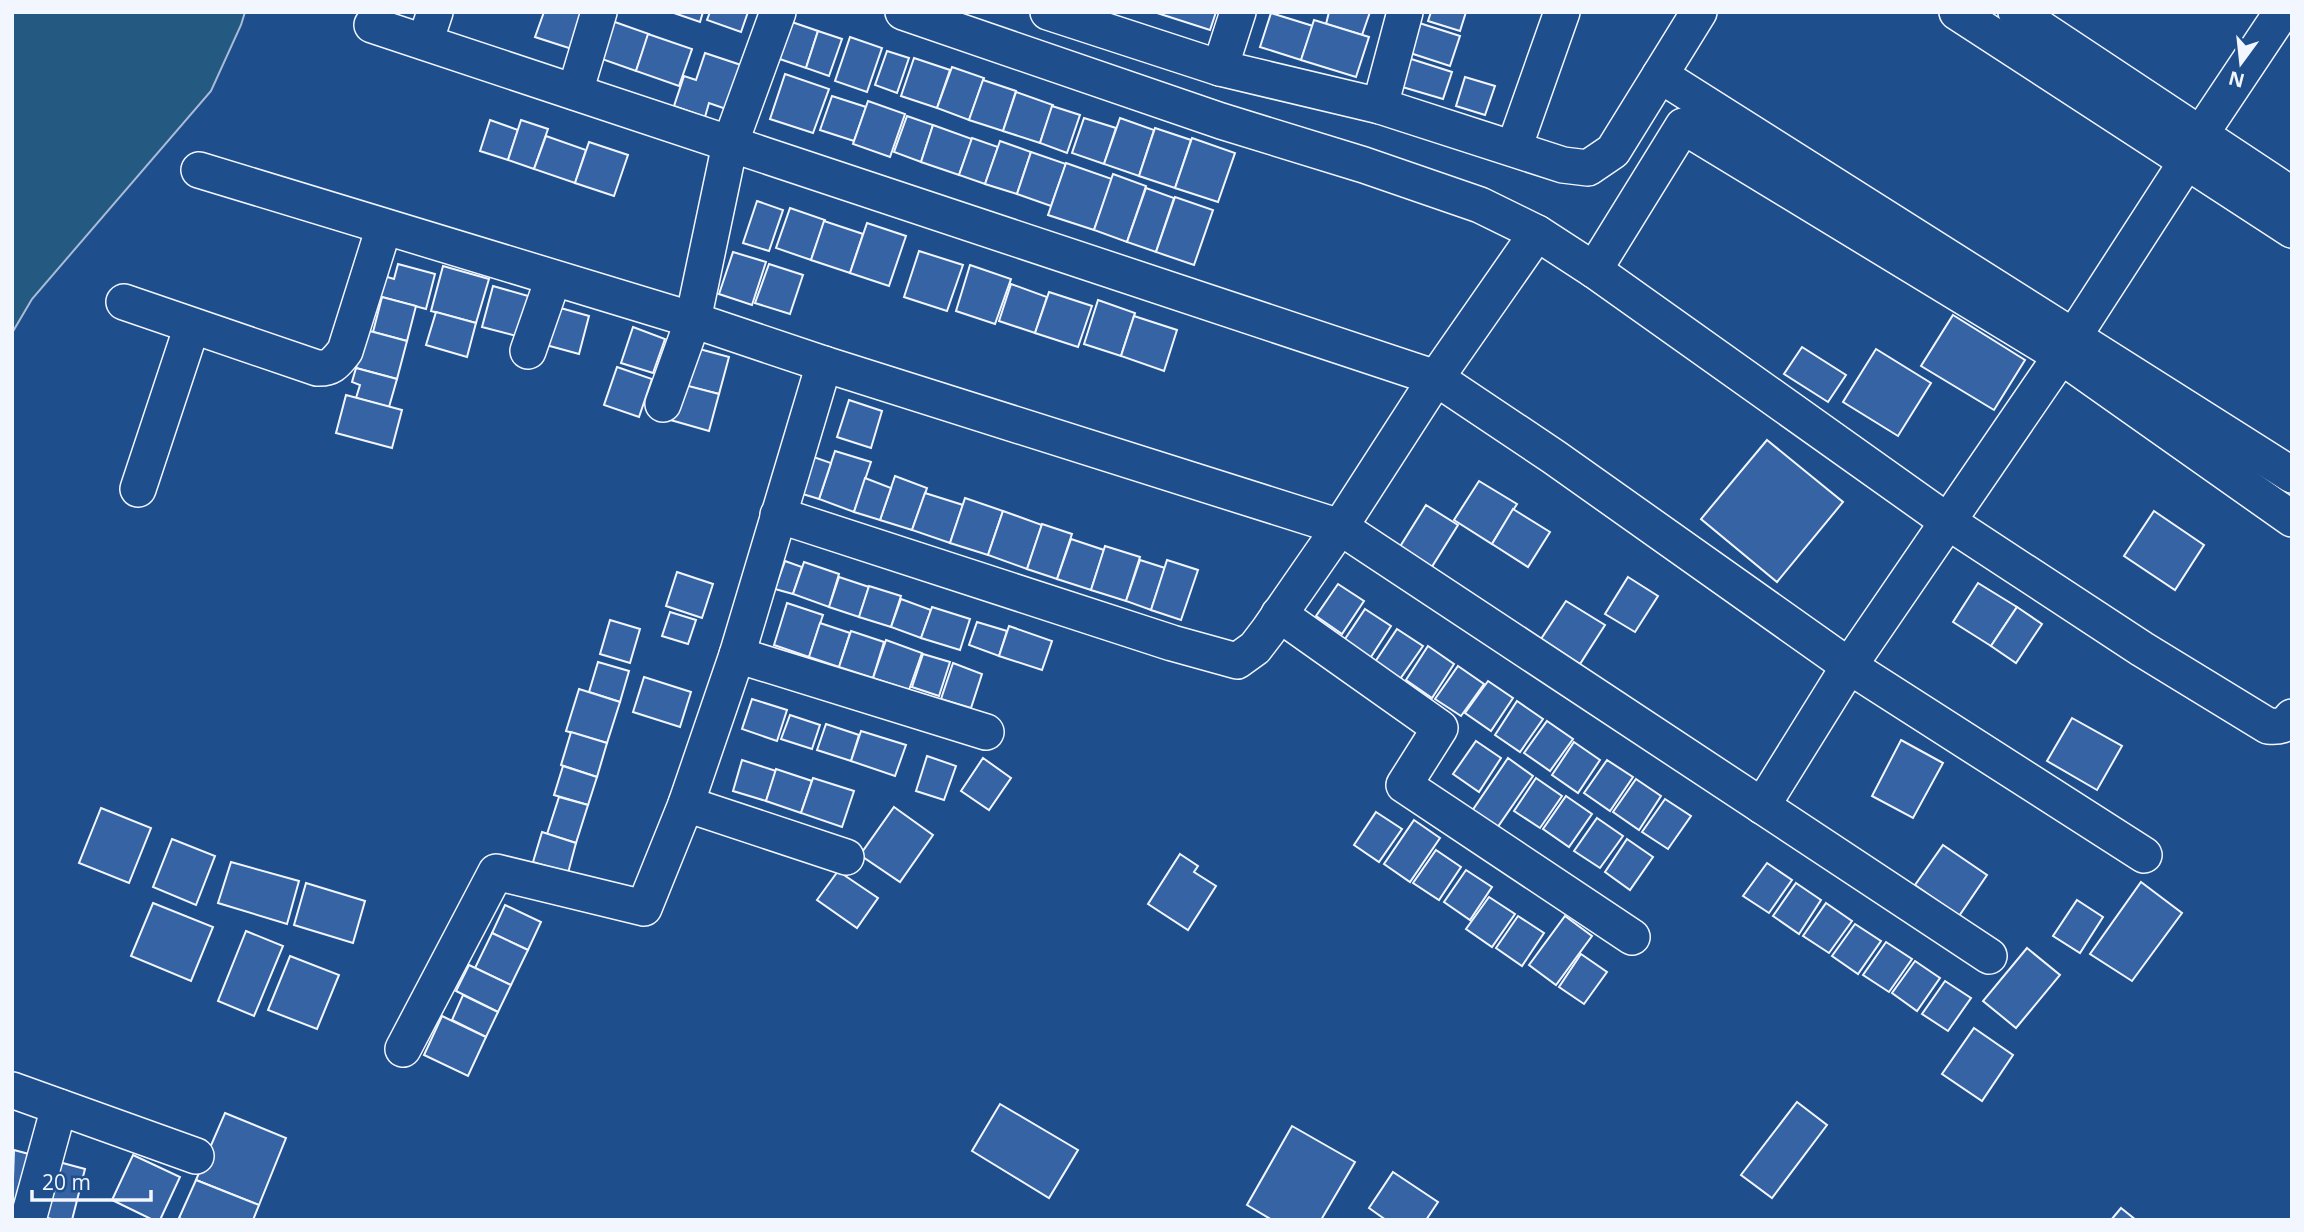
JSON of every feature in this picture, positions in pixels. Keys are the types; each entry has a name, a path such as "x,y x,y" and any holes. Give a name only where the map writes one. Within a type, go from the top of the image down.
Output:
{"street":[{"path":"575,92 599,12"},
{"path":"663,404 693,320 730,144 778,12"},
{"path":"903,12 1209,117 1364,165 1480,205 1537,233 1947,521 2142,649 2268,726 2279,727 2292,717"},
{"path":"1220,68 1238,12"},
{"path":"1380,106 1405,12"},
{"path":"1514,148 1562,12"},
{"path":"1066,15 1220,68 1380,106 1563,165 1588,168 1613,151 1699,12"},
{"path":"1956,12 1991,22 2193,148 2292,195"},
{"path":"2016,12 2193,148 2292,230"},
{"path":"1762,806 1849,666 2067,346 2282,12"},
{"path":"372,25 430,27 575,92 1436,378 1554,457 1849,666 2144,855"},
{"path":"1660,75 2067,346 2292,519"},
{"path":"1594,271 1683,126 2292,475"},
{"path":"199,170 693,320 1340,527 1989,956"},
{"path":"124,302 326,369 345,351 384,227"},
{"path":"778,515 1172,643 1237,661 1255,648 1340,527 1436,378 1537,233"},
{"path":"528,351 553,279"},
{"path":"138,489 192,326"},
{"path":"403,1049 496,872 644,908 686,804 737,655 824,364"},
{"path":"1279,614 1440,728 1404,785 1632,937"},
{"path":"737,655 986,732"},
{"path":"686,804 846,857"},
{"path":"12,1090 196,1156"},
{"path":"29,1220 59,1107"}],"shaded area":[{"path":"12,12 245,12 211,91 32,299 12,333"}],"building":[{"path":"544,12 583,12 575,50 535,37"},
{"path":"671,12 703,12 700,22"},
{"path":"710,12 748,12 741,32 707,20"},
{"path":"1154,12 1216,12 1210,30"},
{"path":"1329,12 1370,12 1362,35 1326,24"},
{"path":"1431,12 1466,12 1460,31 1428,21"},
{"path":"1271,13 1313,26 1301,60 1260,47"},
{"path":"783,19 818,31 806,68 771,56"},
{"path":"1314,20 1369,37 1356,77 1301,60"},
{"path":"612,21 649,34 636,71 599,58"},
{"path":"1413,21 1460,36 1450,66 1404,51"},
{"path":"818,31 842,39 829,76 806,68"},
{"path":"648,34 692,49 679,86 636,71"},
{"path":"850,37 882,48 867,92 835,81"},
{"path":"887,51 909,58 897,93 875,85"},
{"path":"705,53 741,65 726,109 709,103 705,117 674,106 684,76 696,80"},
{"path":"914,58 950,70 937,108 901,96"},
{"path":"1408,58 1452,72 1443,99 1399,86"},
{"path":"952,67 984,78 969,120 937,108"},
{"path":"785,74 829,89 813,133 770,119"},
{"path":"1465,77 1495,86 1485,115 1456,106"},
{"path":"983,80 1016,91 1003,131 969,120"},
{"path":"1016,92 1053,105 1040,143 1003,131"},
{"path":"832,96 866,107 854,141 820,130"},
{"path":"868,101 905,114 890,157 853,144"},
{"path":"1052,106 1080,115 1067,153 1040,143"},
{"path":"907,116 933,125 921,162 894,152"},
{"path":"1084,118 1116,128 1104,164 1072,153"},
{"path":"1120,118 1154,130 1139,176 1104,164"},
{"path":"490,120 518,130 508,160 480,151"},
{"path":"521,120 548,129 534,169 508,160"},
{"path":"933,125 972,139 959,175 921,162"},
{"path":"1155,128 1191,140 1175,188 1139,176"},
{"path":"546,136 586,150 575,183 534,169"},
{"path":"972,138 998,147 985,184 959,175"},
{"path":"1192,138 1235,153 1218,202 1175,188"},
{"path":"1000,141 1031,152 1017,194 985,184"},
{"path":"589,142 628,155 614,196 575,183"},
{"path":"1031,152 1066,164 1051,206 1017,194"},
{"path":"1066,163 1112,179 1094,230 1048,215"},
{"path":"1113,174 1146,186 1127,242 1094,230"},
{"path":"1146,188 1174,198 1156,252 1127,242"},
{"path":"1175,197 1213,210 1194,265 1156,252"},
{"path":"757,201 783,210 769,251 743,243"},
{"path":"790,208 825,220 811,260 776,248"},
{"path":"824,221 863,234 850,273 811,260"},
{"path":"867,223 906,236 889,286 850,273"},
{"path":"919,251 963,265 947,311 904,297"},
{"path":"733,252 766,262 752,305 719,294"},
{"path":"398,264 435,274 426,309 378,296 384,276 394,279"},
{"path":"769,264 803,275 790,314 755,303"},
{"path":"970,265 1011,279 995,324 956,311"},
{"path":"443,266 489,279 476,323 431,311"},
{"path":"1011,284 1047,297 1035,333 999,321"},
{"path":"493,286 535,298 524,338 482,327"},
{"path":"1049,292 1092,306 1078,347 1035,333"},
{"path":"382,297 416,306 407,341 373,332"},
{"path":"1098,300 1135,313 1121,356 1084,344"},
{"path":"557,307 589,316 579,354 546,345"},
{"path":"436,312 476,323 467,357 426,345"},
{"path":"1953,315 2025,360 1994,410 1921,366"},
{"path":"1134,316 1177,330 1164,371 1121,356"},
{"path":"633,327 665,339 653,373 621,363"},
{"path":"366,330 407,341 397,379 356,368"},
{"path":"692,347 729,357 719,394 682,385"},
{"path":"1802,347 1846,375 1828,402 1784,374"},
{"path":"1876,349 1931,383 1898,436 1843,402"},
{"path":"617,367 652,379 639,417 604,405"},
{"path":"356,368 397,379 389,407 356,398 360,385 352,382"},
{"path":"677,383 719,394 709,431 667,419"},
{"path":"346,395 402,410 392,448 336,433"},
{"path":"849,400 882,411 871,448 837,437"},
{"path":"1767,440 1843,502 1777,582 1701,519"},
{"path":"835,451 871,462 854,512 819,499"},
{"path":"805,454 831,463 819,499 793,491"},
{"path":"895,476 927,488 912,530 880,520"},
{"path":"865,478 891,488 880,520 854,512"},
{"path":"1479,481 1517,504 1492,544 1454,520"},
{"path":"925,493 963,505 950,543 912,530"},
{"path":"965,498 1003,511 988,555 950,543"},
{"path":"1426,505 1458,525 1428,573 1396,553"},
{"path":"1513,509 1550,532 1528,567 1492,544"},
{"path":"1003,511 1042,525 1027,569 988,555"},
{"path":"2154,511 2204,545 2175,590 2124,556"},
{"path":"1042,524 1072,534 1057,579 1027,569"},
{"path":"1071,539 1104,550 1091,590 1057,579"},
{"path":"1105,546 1140,557 1126,601 1091,590"},
{"path":"1140,560 1165,568 1151,610 1126,601"},
{"path":"1167,560 1198,570 1181,620 1151,610"},
{"path":"785,561 802,567 793,594 775,589"},
{"path":"804,562 839,574 829,607 793,594"},
{"path":"677,572 713,584 702,618 666,606"},
{"path":"839,577 869,587 859,617 829,607"},
{"path":"1628,577 1658,596 1635,632 1605,614"},
{"path":"1978,583 2017,607 1991,646 1953,622"},
{"path":"1338,584 1364,601 1342,634 1316,616"},
{"path":"869,586 901,596 891,627 859,617"},
{"path":"901,599 931,610 921,638 891,627"},
{"path":"1566,601 1605,625 1580,664 1541,639"},
{"path":"787,603 823,615 809,657 774,645"},
{"path":"932,607 970,619 960,650 921,638"},
{"path":"2017,607 2042,624 2016,663 1991,646"},
{"path":"1365,609 1391,626 1369,660 1343,642"},
{"path":"670,612 696,620 688,644 662,636"},
{"path":"610,620 640,629 630,663 600,654"},
{"path":"977,622 1007,631 999,656 969,645"},
{"path":"820,623 850,633 839,667 809,657"},
{"path":"1009,626 1052,641 1042,670 999,656"},
{"path":"1397,629 1423,646 1400,679 1375,662"},
{"path":"851,631 884,642 873,678 839,667"},
{"path":"886,640 922,653 909,690 873,678"},
{"path":"1428,646 1454,664 1432,698 1406,680"},
{"path":"923,654 950,662 939,696 912,687"},
{"path":"598,662 629,671 620,702 589,692"},
{"path":"953,663 982,674 971,708 941,699"},
{"path":"1458,666 1484,684 1461,716 1435,699"},
{"path":"644,677 691,692 680,727 633,712"},
{"path":"1488,681 1513,698 1491,731 1465,713"},
{"path":"579,689 620,702 607,743 566,731"},
{"path":"752,699 787,710 777,741 742,729"},
{"path":"1517,701 1543,719 1520,752 1495,735"},
{"path":"790,715 820,725 812,749 781,739"},
{"path":"2072,718 2122,746 2097,790 2047,761"},
{"path":"1547,721 1573,739 1550,771 1524,753"},
{"path":"826,724 859,735 851,761 817,750"},
{"path":"861,731 906,745 895,776 851,761"},
{"path":"571,732 607,743 597,777 561,765"},
{"path":"1901,740 1943,763 1913,818 1872,796"},
{"path":"1476,741 1501,758 1479,792 1453,774"},
{"path":"1574,742 1600,760 1578,793 1552,775"},
{"path":"927,756 956,766 944,800 916,791"},
{"path":"983,758 1011,778 989,810 961,791"},
{"path":"1508,758 1533,776 1497,828 1472,811"},
{"path":"742,760 776,771 766,801 733,791"},
{"path":"1607,760 1633,777 1610,811 1584,793"},
{"path":"563,766 597,777 588,805 554,795"},
{"path":"776,769 812,781 801,813 766,801"},
{"path":"813,778 854,791 842,827 801,813"},
{"path":"1536,778 1562,796 1540,828 1514,811"},
{"path":"1636,779 1661,796 1639,830 1613,812"},
{"path":"1566,796 1592,814 1569,847 1543,829"},
{"path":"559,797 588,805 576,843 547,834"},
{"path":"1665,799 1691,816 1668,849 1642,832"},
{"path":"894,807 933,835 900,882 860,855"},
{"path":"101,808 151,828 129,883 79,863"},
{"path":"1376,812 1402,829 1379,862 1354,845"},
{"path":"1597,818 1623,836 1600,868 1574,851"},
{"path":"1414,820 1440,838 1410,882 1384,864"},
{"path":"542,832 576,843 568,873 533,862"},
{"path":"172,839 215,856 196,905 153,887"},
{"path":"1627,839 1653,857 1630,890 1605,872"},
{"path":"1943,845 1987,875 1959,916 1915,885"},
{"path":"1436,850 1461,867 1439,900 1413,883"},
{"path":"1180,854 1198,866 1194,872 1216,886 1188,930 1148,904"},
{"path":"231,862 299,881 287,924 218,903"},
{"path":"1767,863 1792,880 1769,913 1743,896"},
{"path":"1466,870 1492,887 1470,920 1444,902"},
{"path":"838,871 878,898 857,928 817,900"},
{"path":"2141,882 2182,913 2132,981 2090,954"},
{"path":"306,883 365,901 353,943 294,925"},
{"path":"1796,883 1821,900 1799,934 1773,916"},
{"path":"1489,897 1515,914 1492,947 1466,929"},
{"path":"2077,900 2103,917 2080,953 2053,936"},
{"path":"153,903 213,927 191,981 131,956"},
{"path":"1826,903 1852,921 1829,953 1803,936"},
{"path":"505,905 541,922 528,950 492,933"},
{"path":"1518,916 1544,933 1522,966 1496,948"},
{"path":"1565,916 1592,936 1556,985 1529,965"},
{"path":"1855,924 1881,941 1858,974 1832,956"},
{"path":"246,931 283,946 254,1016 218,1001"},
{"path":"492,933 528,950 511,985 475,968"},
{"path":"1886,942 1912,959 1889,992 1863,975"},
{"path":"2027,948 2060,975 2016,1028 1983,1001"},
{"path":"1581,954 1607,972 1584,1004 1559,987"},
{"path":"290,956 339,975 317,1029 268,1010"},
{"path":"1915,961 1940,978 1917,1011 1892,993"},
{"path":"469,965 511,985 498,1012 456,991"},
{"path":"1945,981 1971,998 1948,1031 1922,1014"},
{"path":"463,995 498,1012 486,1037 452,1020"},
{"path":"442,1016 486,1037 468,1076 424,1055"},
{"path":"1974,1028 2013,1055 1982,1101 1942,1074"},
{"path":"1797,1102 1827,1125 1772,1198 1741,1175"},
{"path":"1000,1104 1078,1150 1049,1198 972,1151"},
{"path":"225,1113 286,1138 259,1205 196,1180"},
{"path":"1292,1126 1355,1162 1321,1220 1272,1220 1247,1205"},
{"path":"14,1150 85,1169 72,1220 55,1220 12,1208"},
{"path":"133,1155 180,1177 160,1220 153,1220 112,1200"},
{"path":"1393,1172 1438,1202 1426,1220 1386,1220 1369,1208"},
{"path":"196,1180 259,1205 253,1220 179,1218"},
{"path":"2121,1208 2136,1220 2111,1220"}]}
